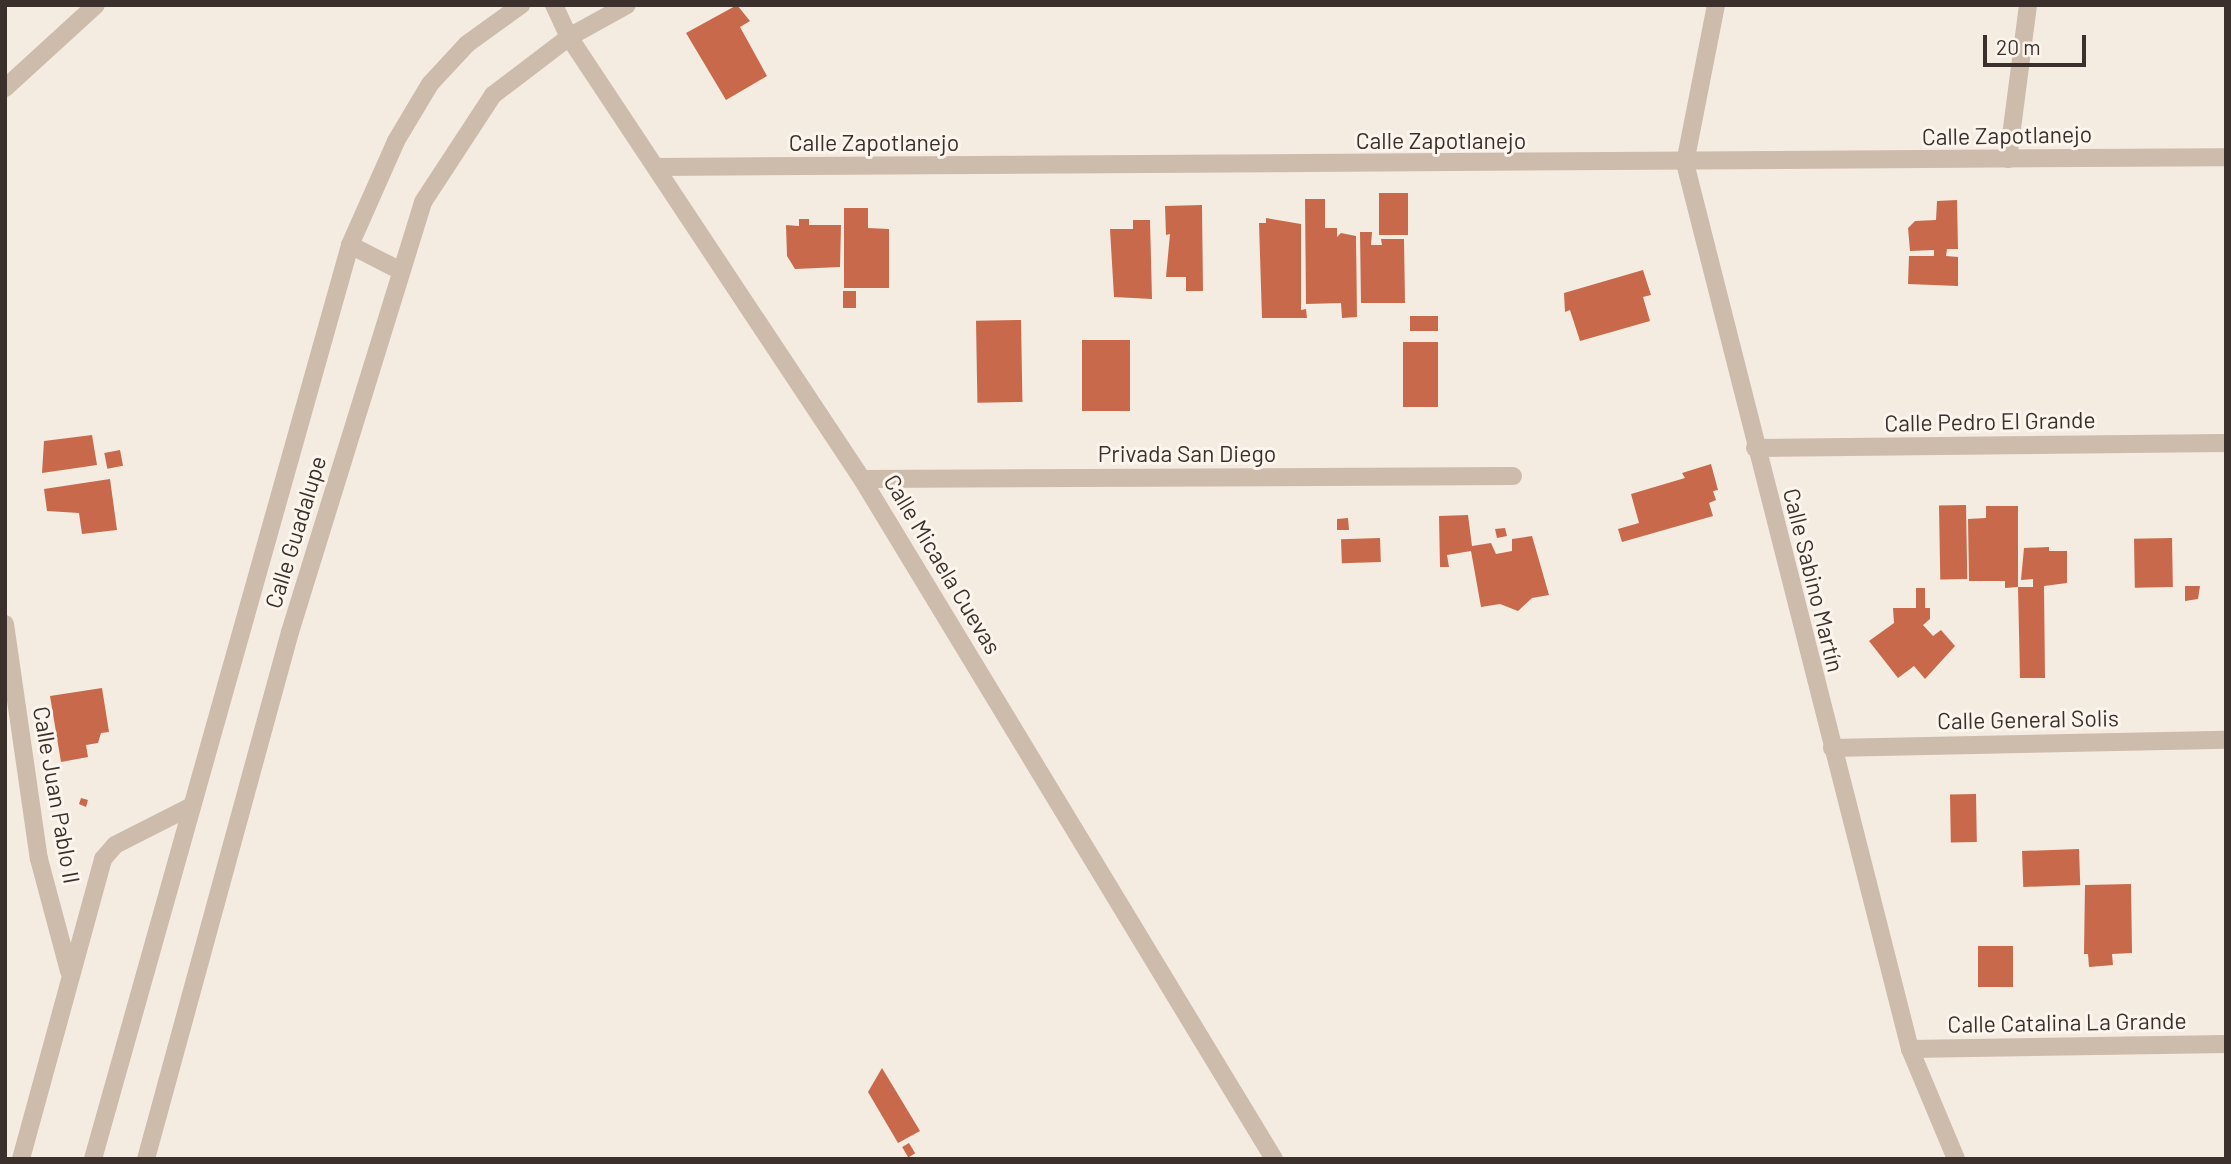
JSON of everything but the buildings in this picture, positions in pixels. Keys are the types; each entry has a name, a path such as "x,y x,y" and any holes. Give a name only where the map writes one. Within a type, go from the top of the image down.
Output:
{"street":[{"path":"5,88 96,5"},
{"name":"Calle Guadalupe","path":"93,1159 350,245 396,141 430,84 467,44 521,5"},
{"name":"Calle Micaela Cuevas","path":"554,5 569,37 862,479 1274,1159"},
{"name":"Calle Guadalupe","path":"146,1159 289,632 423,202 463,137 493,95 569,37 627,5"},
{"name":"Calle Sabino Martín","path":"1716,5 1685,163 1755,448 1910,1049 1956,1159"},
{"path":"2008,159 2028,5"},
{"name":"Calle Zapotlanejo","path":"656,167 1685,163 2226,157"},
{"path":"350,245 401,271"},
{"name":"Calle Pedro El Grande","path":"1755,448 2226,443"},
{"name":"Privada San Diego","path":"862,479 1513,476"},
{"name":"Calle Juan Pablo II","path":"5,624 39,859 69,972"},
{"name":"Calle General Solis","path":"1832,748 2226,740"},
{"name":"Calle Juan Pablo II","path":"20,1159 69,972 103,859 115,845 190,807"},
{"name":"Calle Catalina La Grande","path":"1910,1049 2226,1044"}]}
